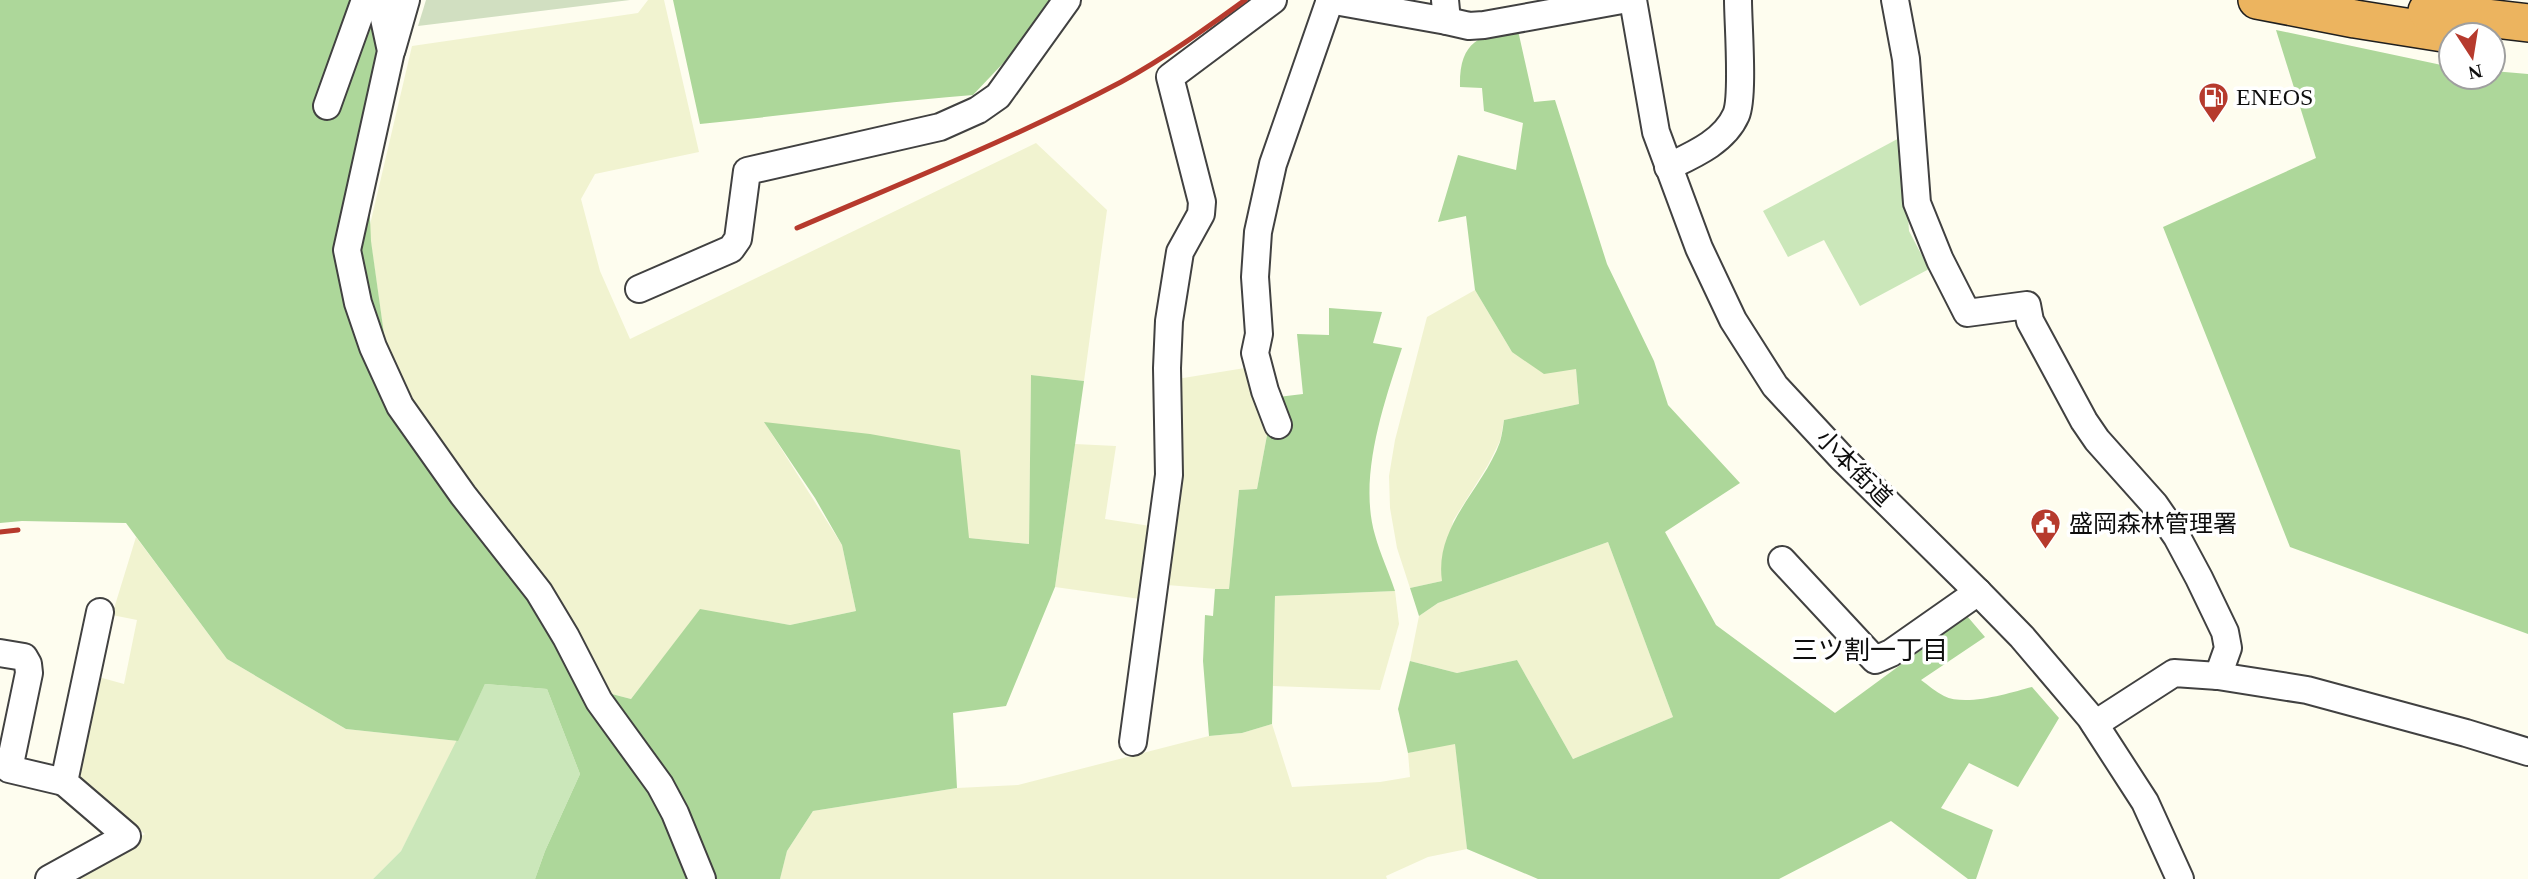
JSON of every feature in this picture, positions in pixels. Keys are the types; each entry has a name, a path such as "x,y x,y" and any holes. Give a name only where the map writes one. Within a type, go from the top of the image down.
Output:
{"highway":[{"path":"2257,0 2437,32"},
{"path":"2364,0 2470,18 2528,23"},
{"path":"2507,42 2528,44"}],"street":[{"path":"327,106 365,0"},
{"path":"380,0 391,51"},
{"path":"406,0 391,51 347,250 358,303 373,347 400,406 463,495 540,592 599,701 660,785 675,813 702,879"},
{"path":"639,289 731,249 738,239 747,171 940,127 978,110 998,96 1068,0"},
{"path":"1133,741 1168,475 1169,321 1180,252 1201,214 1202,202 1170,77 1273,0"},
{"path":"1278,425 1255,353 1259,334 1255,277 1258,232 1273,164 1330,0 1446,11 1469,26 1622,0"},
{"name":"小本街道","path":"1633,0 1656,132 1699,248 1733,320 1775,386 1841,457 2022,637 2095,724 2145,802 2180,879"},
{"path":"1668,167 1700,152 1721,136 1737,113 1740,74 1738,0"},
{"path":"1895,0 1906,59 1917,203 1940,260 1967,313 2027,305 2030,321 2084,421 2096,440 2155,505 2177,537 2199,578 2225,632 2228,648 2218,676"},
{"path":"1782,559 1875,660 1892,653 1978,592"},
{"path":"64,782 100,612"},
{"path":"0,653 24,657 29,673 4,770 64,782 127,836 49,879"},
{"path":"2095,724 2174,673 2218,676 2307,690 2528,752"}],"green space":[{"path":"0,0 403,0 369,194 371,241 385,341 396,377 419,414 537,565 604,692 631,699 700,609 790,625 856,611 842,545 815,498 764,422 870,434 960,450 969,538 1029,544 1031,375 1084,381 1055,587 1006,706 953,713 957,788 813,811 787,851 780,879 535,879 580,774 547,689 485,684 458,741 346,729 227,659 126,523 0,523"},
{"path":"426,0 630,0 418,26"},
{"path":"648,0 664,0 699,152 595,174 581,199 600,271 630,339 1036,143 1107,210 1084,381 1031,375 1029,544 969,538 765,423 842,545 856,611 790,625 700,610 631,699 604,692 537,565 419,414 396,377 385,341 369,229 412,46 638,13"},
{"path":"673,0 1057,0 1028,37 973,95 700,124"},
{"path":"1517,26 1534,102 1555,100 1607,264 1654,361 1668,405 1740,483 1665,532 1716,625 1835,713 1967,616 1985,637 1921,680 1944,696 1964,700 1988,698 2032,687 2059,718 2018,787 1969,763 1941,808 1993,830 1976,879 1968,879 1891,821 1779,879 1538,879 1467,849 1455,744 1408,753 1398,709 1410,661 1457,673 1517,660 1573,759 1673,717 1608,542 1438,603 1419,616 1410,588 1442,581 1441,561 1445,543 1452,525 1492,459 1500,442 1504,420 1579,404 1576,369 1544,374 1512,352 1475,290 1466,216 1438,222 1458,155 1516,170 1523,123 1484,111 1482,88 1460,87 1463,59 1474,43 1492,33"},
{"path":"2276,30 2437,64 2437,91 2507,91 2507,72 2528,74 2528,634 2290,547 2163,227 2316,158"},
{"path":"1903,136 1909,231 1929,269 1860,306 1824,240 1788,257 1763,211"},
{"path":"1475,290 1512,352 1576,369 1579,404 1504,420 1500,441 1488,465 1453,521 1442,581 1410,588 1397,548 1390,508 1389,476 1395,440 1427,317"},
{"path":"1329,308 1382,312 1373,343 1402,348 1375,440 1370,489 1375,535 1395,591 1275,596 1272,724 1242,733 1209,736 1203,661 1205,615 1213,616 1215,589 1229,589 1239,490 1257,489 1268,430 1291,430 1278,397 1303,394 1297,334 1329,335"},
{"path":"1245,368 1268,430 1257,489 1239,490 1229,590 1167,585 1177,379"},
{"path":"1075,444 1116,446 1105,519 1150,526 1140,599 1055,587"},
{"path":"136,537 227,659 346,729 458,741 401,851 373,879 72,879 145,834 74,780 95,676 124,684 137,620 112,615"},
{"path":"1608,542 1673,717 1573,759 1517,660 1457,673 1410,661 1419,616 1438,603"},
{"path":"1395,591 1399,624 1380,690 1273,686 1275,596"},
{"path":"485,684 547,689 580,774 535,879 373,879 401,851"},
{"path":"1272,724 1292,787 1380,782 1410,777 1408,753 1455,743 1467,849 1428,857 1386,876 1387,879 780,879 787,851 813,811 957,788 1018,785 1209,736 1242,733"}],"railway":[{"path":"797,228 961,158 1082,102 1153,63 1245,0"},
{"path":"0,532 18,530"}],"place":[{"name":"ENEOS","path":"2213,124"},
{"name":"盛岡森林管理署","path":"2046,551"}],"district":[{"name":"三ツ割一丁目","path":"1870,650"}]}
